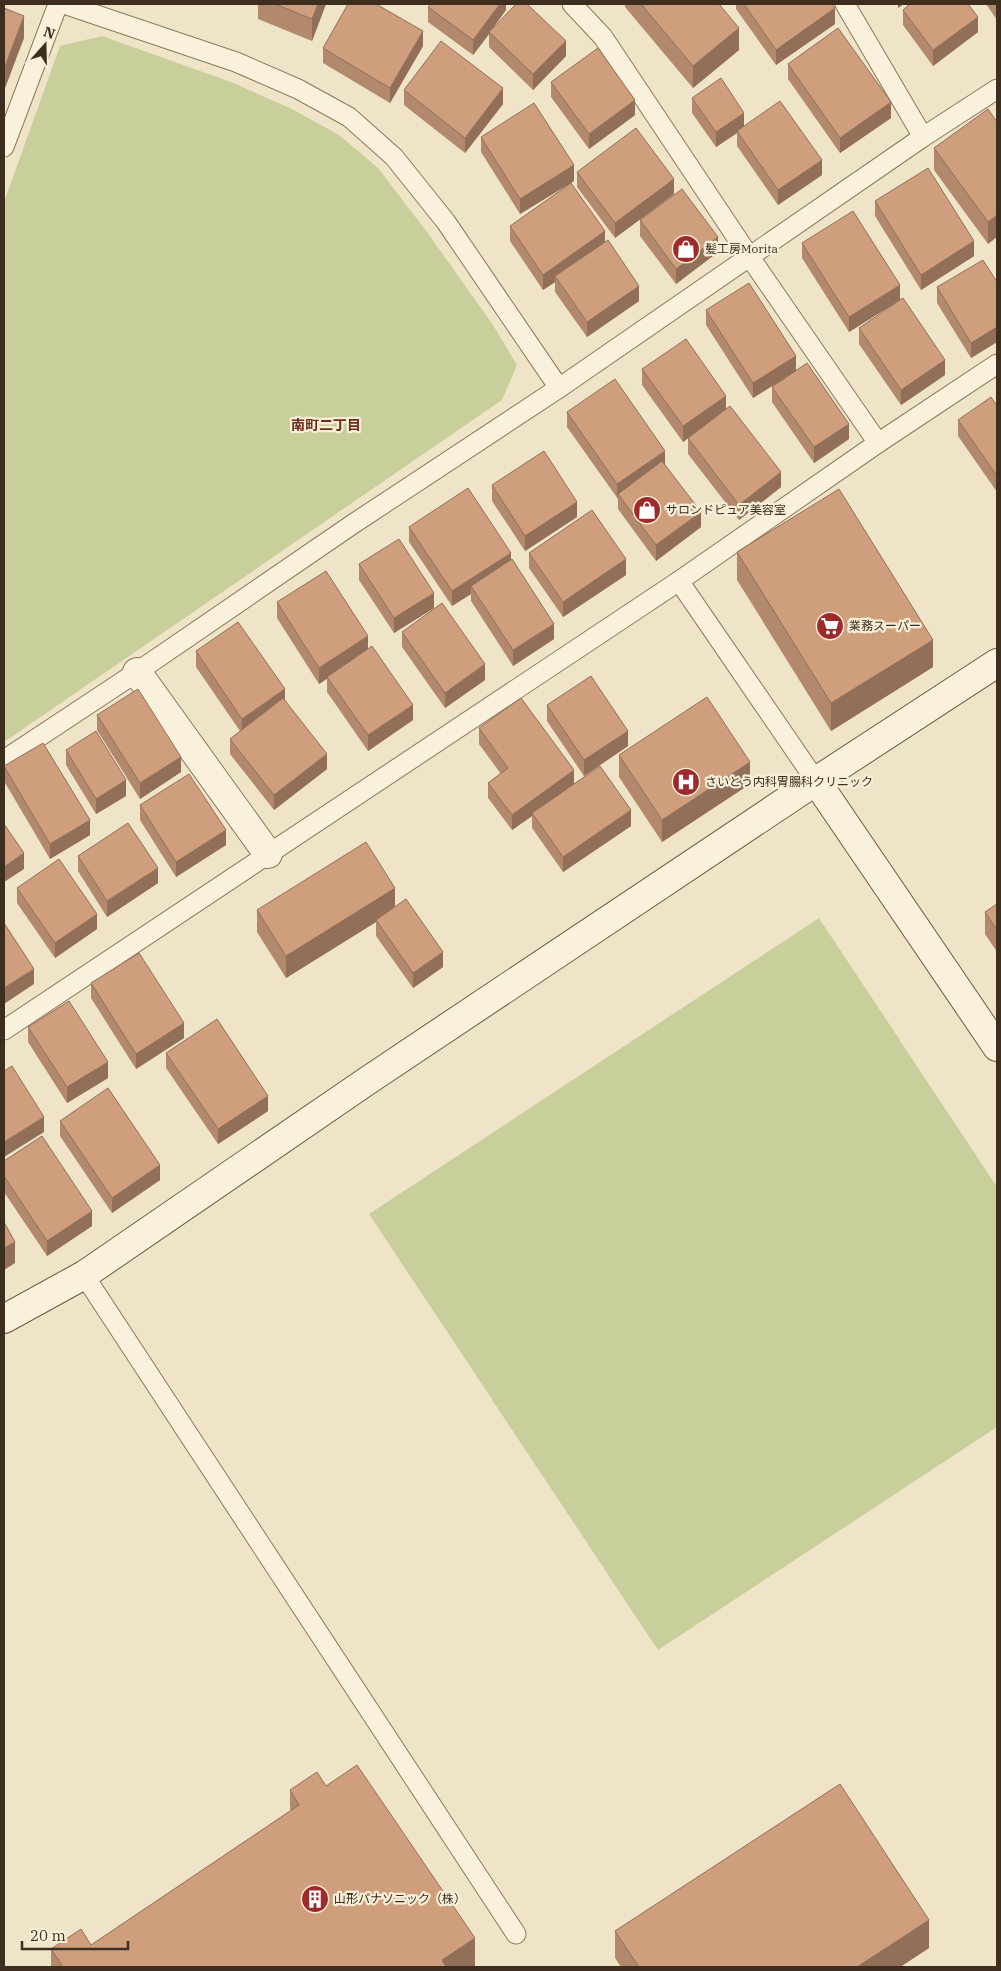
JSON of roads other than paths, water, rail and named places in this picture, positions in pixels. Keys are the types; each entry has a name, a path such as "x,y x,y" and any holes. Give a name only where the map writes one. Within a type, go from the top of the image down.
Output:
{"street":[{"path":"4,1319 84,1275 367,1081 816,781 997,663"},
{"path":"137,672 268,854"},
{"path":"816,781 997,1047"}],"lane":[{"path":"4,147 58,4"},
{"path":"64,4 236,62 298,89 349,117 394,157 446,222 559,388"},
{"path":"572,4 603,37 749,256 878,443"},
{"path":"845,4 923,137"},
{"path":"4,760 137,672 352,524 559,388 923,137 997,89"},
{"path":"4,1030 679,581 878,443 997,364"},
{"path":"679,581 816,781"},
{"path":"84,1275 516,1934"}],"place":[{"name":"髪工房Morita","path":"686,249"},
{"name":"サロンドピュア美容室","path":"647,510"},
{"name":"業務スーパー","path":"830,626"},
{"name":"さいとう内科胃腸科クリニック","path":"686,782"},
{"name":"山形パナソニック（株）","path":"315,1899"}],"district":[{"name":"南町二丁目","path":"326,425"}]}
